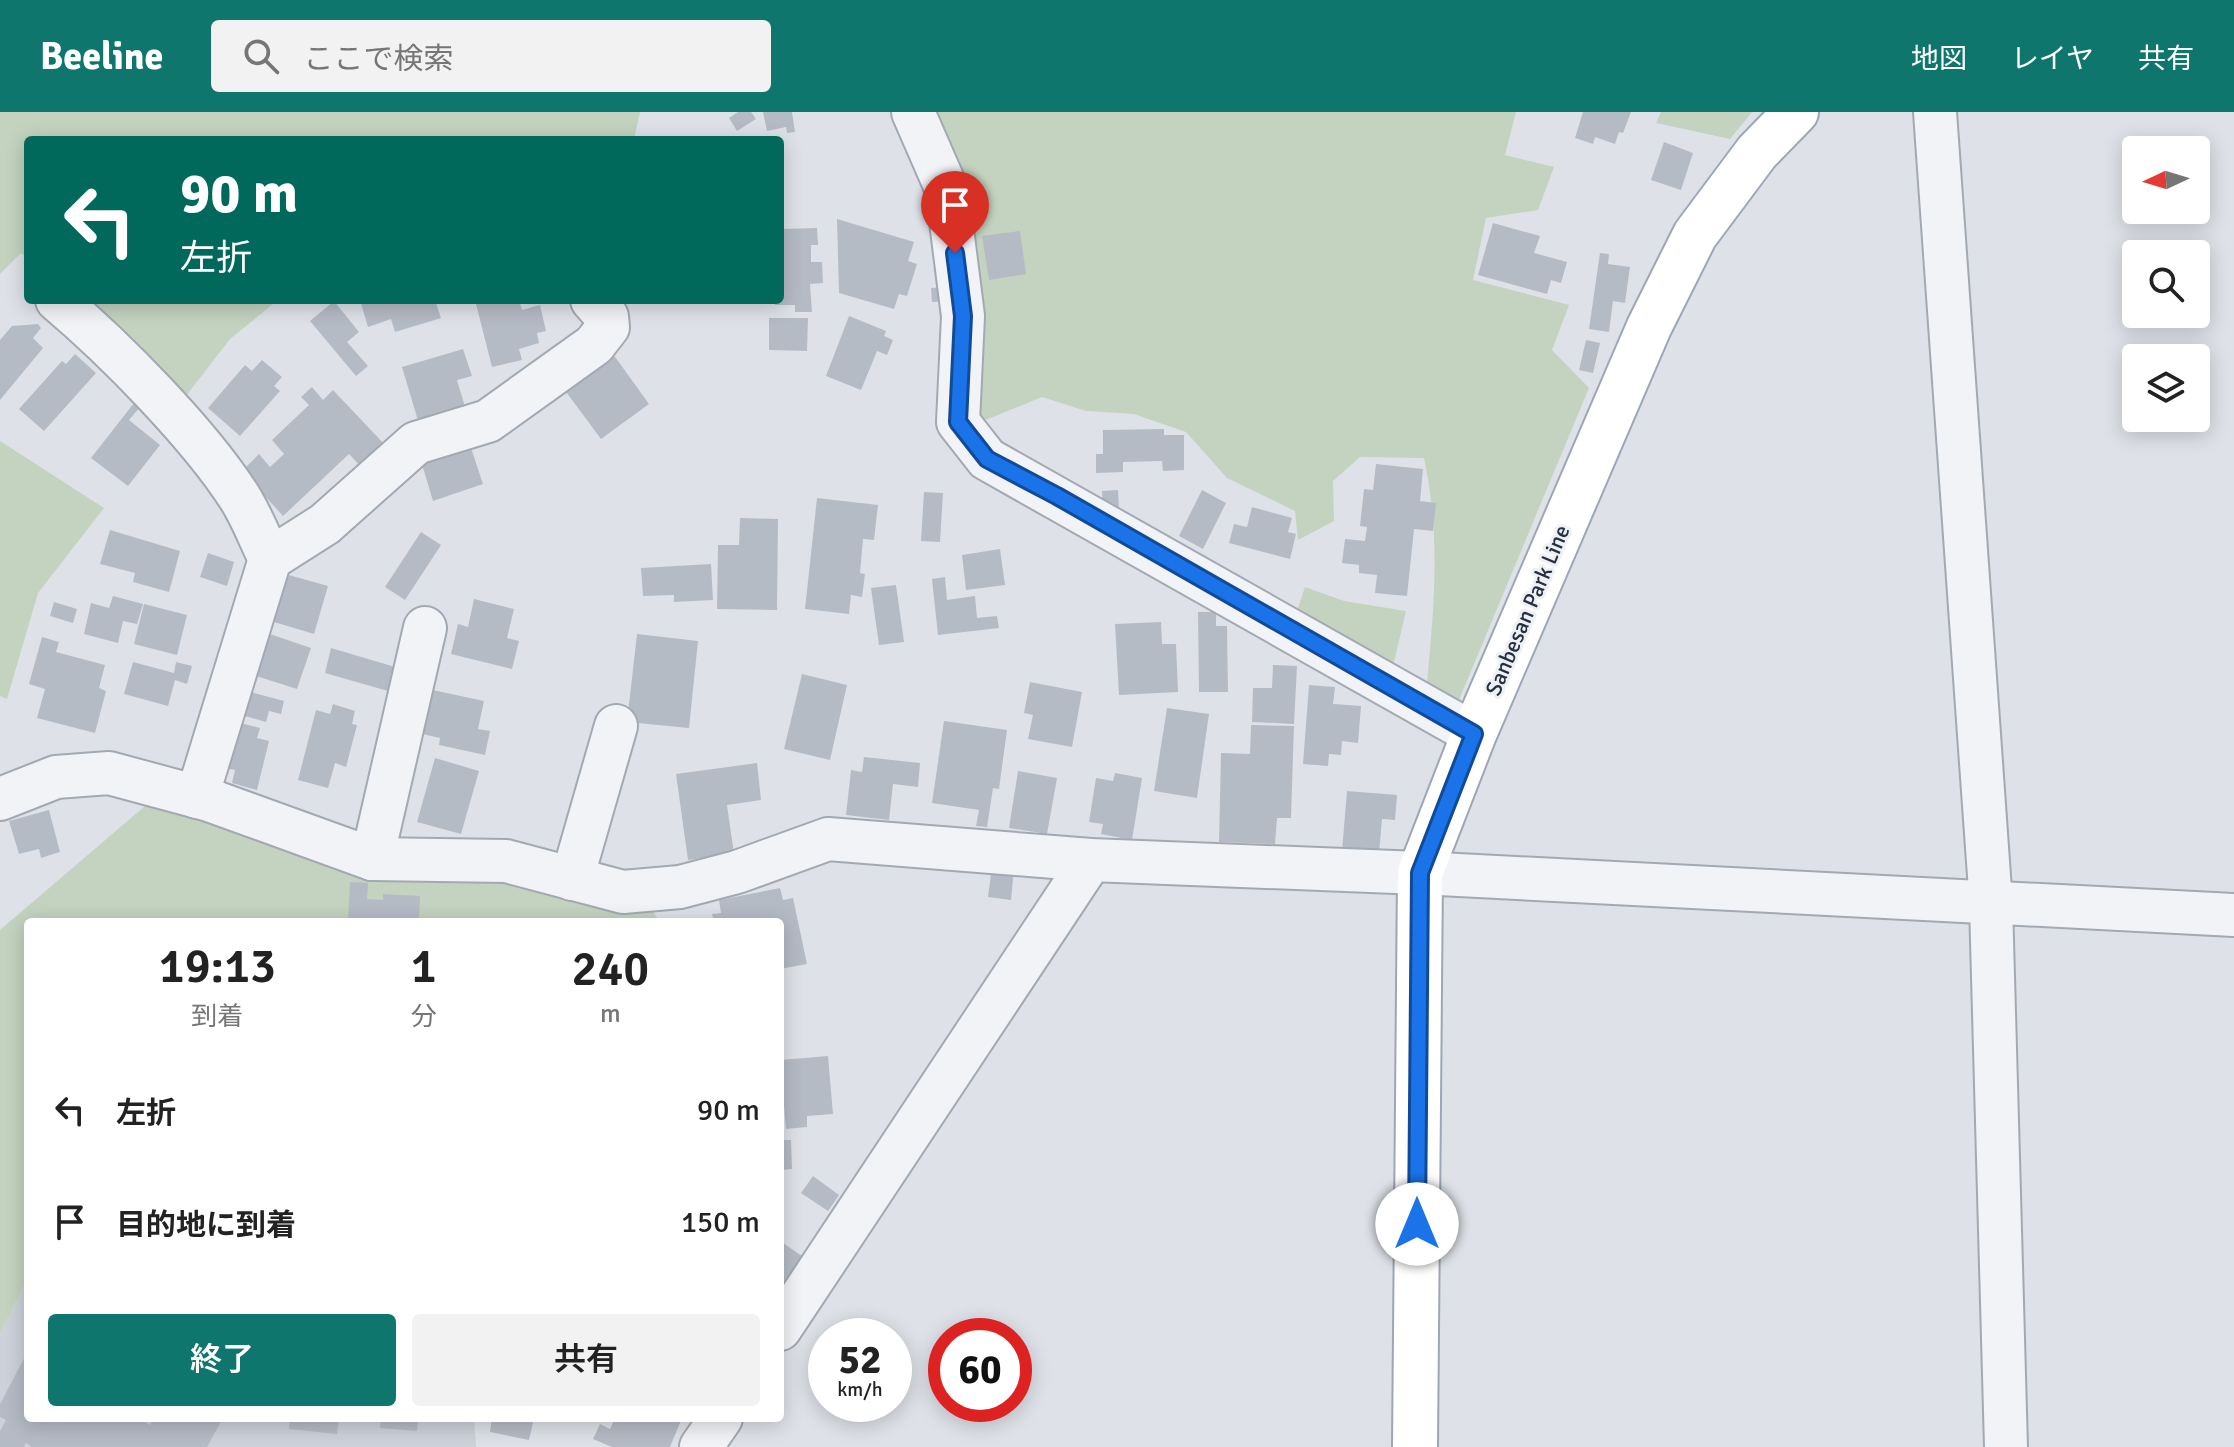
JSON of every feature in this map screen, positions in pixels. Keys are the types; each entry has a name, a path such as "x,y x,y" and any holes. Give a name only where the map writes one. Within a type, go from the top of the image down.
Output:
{"main road":[{"name":"Sanbesan Park Line","path":"1415,1447 1420,873 1474,734 1649,327 1695,235 1757,152 1796,112"}],"street":[{"path":"913,112 947,190 963,316 958,422 987,459 1474,734"},
{"path":"1935,112 1991,904 2006,1447"},
{"path":"61,304 187,430 241,499 270,559"},
{"path":"197,797 270,559 325,524 416,443 488,421 594,345 608,327 607,317 596,304"},
{"path":"372,859 425,628"},
{"path":"572,879 616,726"},
{"path":"0,799 56,777 109,773 197,797 372,859 506,861 623,892 680,887 737,872 828,839 1091,860 1420,873 2234,915"},
{"path":"784,1323 1091,860"},
{"path":"701,1447 718,1422"}],"shaded area":[{"path":"24,1286 24,1422 474,1422 476,1447 0,1447 0,1333"}],"green space":[{"path":"0,112 640,112 635,136 24,136 24,256 21,253 0,274"},
{"path":"924,112 1516,112 1505,155 1554,167 1538,210 1486,218 1473,280 1569,305 1552,350 1589,388 1459,700 1427,684 1434,598 1434,544 1424,458 1360,457 1333,481 1334,521 1298,540 1295,511 1227,478 1186,432 1134,414 1086,411 1042,397 976,424 981,286 971,208"},
{"path":"1661,112 1752,112 1730,139 1656,123"},
{"path":"77,304 273,304 230,339 179,405"},
{"path":"0,441 104,508 38,593 7,699 0,696"},
{"path":"1305,587 1344,601 1406,611 1393,666 1296,614"},
{"path":"152,800 498,878 650,904 657,918 24,918 24,1286 0,1333 0,930"}],"building":[{"path":"738,112 751,112 756,119 737,131 729,118"},
{"path":"763,112 792,112 795,132 787,133 786,127 767,131"},
{"path":"1583,112 1631,112 1615,144 1595,137 1593,144 1575,138"},
{"path":"1664,142 1693,153 1681,190 1651,180"},
{"path":"837,219 914,242 908,261 917,264 907,296 899,294 894,309 839,293"},
{"path":"1493,223 1540,236 1534,253 1567,262 1561,283 1551,280 1547,294 1478,275"},
{"path":"817,228 818,245 811,245 811,262 822,262 823,283 810,284 812,312 795,312 795,305 775,305 784,304 784,229"},
{"path":"1020,231 1026,274 989,280 982,236"},
{"path":"1600,253 1609,254 1608,264 1630,267 1625,303 1613,301 1609,332 1589,329"},
{"path":"946,287 947,301 932,302 931,288"},
{"path":"330,304 336,304 359,332 347,342 368,366 356,376 310,321"},
{"path":"361,304 436,304 441,318 395,332 391,319 368,327"},
{"path":"476,304 520,304 522,310 540,305 546,331 537,333 539,343 519,349 522,360 492,367"},
{"path":"849,316 886,331 884,336 893,340 887,355 877,351 861,390 826,376"},
{"path":"769,318 808,318 807,351 769,350"},
{"path":"38,324 41,328 33,338 43,348 0,400 0,340 12,326"},
{"path":"1586,340 1600,343 1593,373 1579,370"},
{"path":"463,349 472,376 457,380 466,410 419,424 402,367"},
{"path":"75,354 96,373 44,431 19,409 62,361 66,364"},
{"path":"613,354 649,404 601,439 561,385"},
{"path":"262,360 282,377 274,386 280,391 240,436 208,408 245,365 252,371"},
{"path":"312,387 323,400 333,390 386,446 363,469 349,454 283,516 242,471 259,454 270,467 284,454 272,440 309,405 301,397"},
{"path":"134,403 140,407 129,420 160,445 128,486 91,458"},
{"path":"1164,429 1164,435 1184,435 1184,470 1163,471 1162,461 1123,462 1123,472 1096,473 1096,454 1103,454 1103,430"},
{"path":"470,445 483,484 433,501 421,461"},
{"path":"1376,464 1423,469 1420,501 1436,503 1433,531 1414,529 1407,596 1375,593 1377,575 1359,573 1359,565 1342,563 1345,539 1365,541 1367,527 1360,526 1364,489 1373,490"},
{"path":"1118,490 1119,508 1103,509 1102,491"},
{"path":"1202,490 1226,503 1203,549 1179,536"},
{"path":"924,492 943,493 940,542 921,541"},
{"path":"817,498 878,505 874,540 863,539 860,573 865,574 862,597 851,595 849,614 805,609"},
{"path":"1252,507 1292,518 1288,532 1296,534 1290,559 1229,543 1234,524 1247,527"},
{"path":"740,518 778,519 777,610 717,609 718,545 739,545"},
{"path":"110,530 180,551 169,592 133,582 135,573 100,564"},
{"path":"421,532 441,545 405,600 385,587"},
{"path":"1000,549 1005,585 966,590 962,555"},
{"path":"208,553 234,562 227,586 200,577"},
{"path":"711,564 713,600 674,602 674,595 643,596 641,568"},
{"path":"278,572 328,586 314,634 264,619"},
{"path":"945,577 947,600 975,596 977,618 997,616 999,628 938,635 932,579"},
{"path":"896,585 904,642 879,645 871,588"},
{"path":"113,596 143,604 137,624 123,621 118,643 84,634 91,603 109,608"},
{"path":"474,599 514,609 507,638 519,641 512,669 451,654 458,624 468,627"},
{"path":"54,602 77,609 73,623 50,616"},
{"path":"144,604 187,615 177,655 134,644"},
{"path":"1198,612 1216,612 1216,626 1227,626 1228,692 1199,692"},
{"path":"1161,622 1162,644 1176,644 1178,692 1119,695 1115,624"},
{"path":"264,632 311,648 297,689 250,674"},
{"path":"637,634 698,641 689,728 627,722"},
{"path":"42,637 59,642 56,652 105,665 99,688 106,691 95,733 37,718 45,689 29,684"},
{"path":"331,648 395,667 388,691 325,673"},
{"path":"133,662 174,673 176,662 192,666 187,684 175,680 168,706 124,694"},
{"path":"1273,665 1297,666 1294,724 1252,722 1253,688 1272,688"},
{"path":"802,674 847,685 830,760 784,749"},
{"path":"1030,682 1082,692 1072,747 1028,739 1033,715 1024,713"},
{"path":"1309,685 1335,687 1333,704 1361,706 1358,743 1342,741 1341,755 1329,754 1328,766 1303,764"},
{"path":"239,689 284,701 281,714 269,711 266,722 238,714"},
{"path":"428,689 484,701 478,729 490,731 485,755 439,745 440,738 418,733"},
{"path":"333,704 355,711 352,724 357,725 346,767 335,763 328,788 298,780 316,710 330,714"},
{"path":"1167,708 1209,714 1197,798 1154,791"},
{"path":"232,721 260,728 257,738 269,741 257,790 232,783 235,770 220,767"},
{"path":"944,721 1007,730 999,789 993,788 987,827 976,826 979,810 932,803"},
{"path":"1251,725 1294,726 1291,818 1277,818 1275,844 1219,842 1221,753 1250,754"},
{"path":"864,757 920,763 918,787 893,784 889,820 846,815 851,770 862,772"},
{"path":"435,758 479,771 461,834 417,822"},
{"path":"757,763 761,800 727,805 734,854 688,860 676,774"},
{"path":"1018,771 1057,778 1047,834 1009,828"},
{"path":"1115,773 1142,778 1132,840 1101,834 1103,824 1089,822 1096,778 1113,781"},
{"path":"1347,791 1397,795 1395,820 1382,819 1379,854 1342,851"},
{"path":"49,810 60,852 41,858 39,849 19,854 9,821"},
{"path":"992,866 1014,868 1011,900 988,897"},
{"path":"350,882 368,883 367,899 383,900 383,894 420,896 419,918 348,918"},
{"path":"780,888 783,900 793,898 807,964 784,968 784,918 713,918 712,914 721,913 719,900"},
{"path":"828,1056 833,1114 807,1116 807,1127 786,1129 784,1060"},
{"path":"784,1140 791,1140 792,1169 784,1170"},
{"path":"813,1176 839,1195 828,1211 801,1193"},
{"path":"784,1244 802,1256 784,1281"},
{"path":"24,1359 24,1422 144,1422 150,1425 152,1422 221,1422 207,1447 32,1447 26,1443 24,1447 0,1447 0,1431 6,1420 0,1417 0,1404"},
{"path":"290,1422 338,1422 337,1434 289,1429"},
{"path":"381,1422 418,1422 417,1431 380,1428"},
{"path":"491,1422 533,1422 529,1440 490,1432"},
{"path":"613,1422 680,1422 670,1447 612,1447 593,1439 600,1424 610,1429"}],"route":[{"path":"955,253 963,316 958,422 987,459 1474,734 1420,873 1417,1224"}]}
